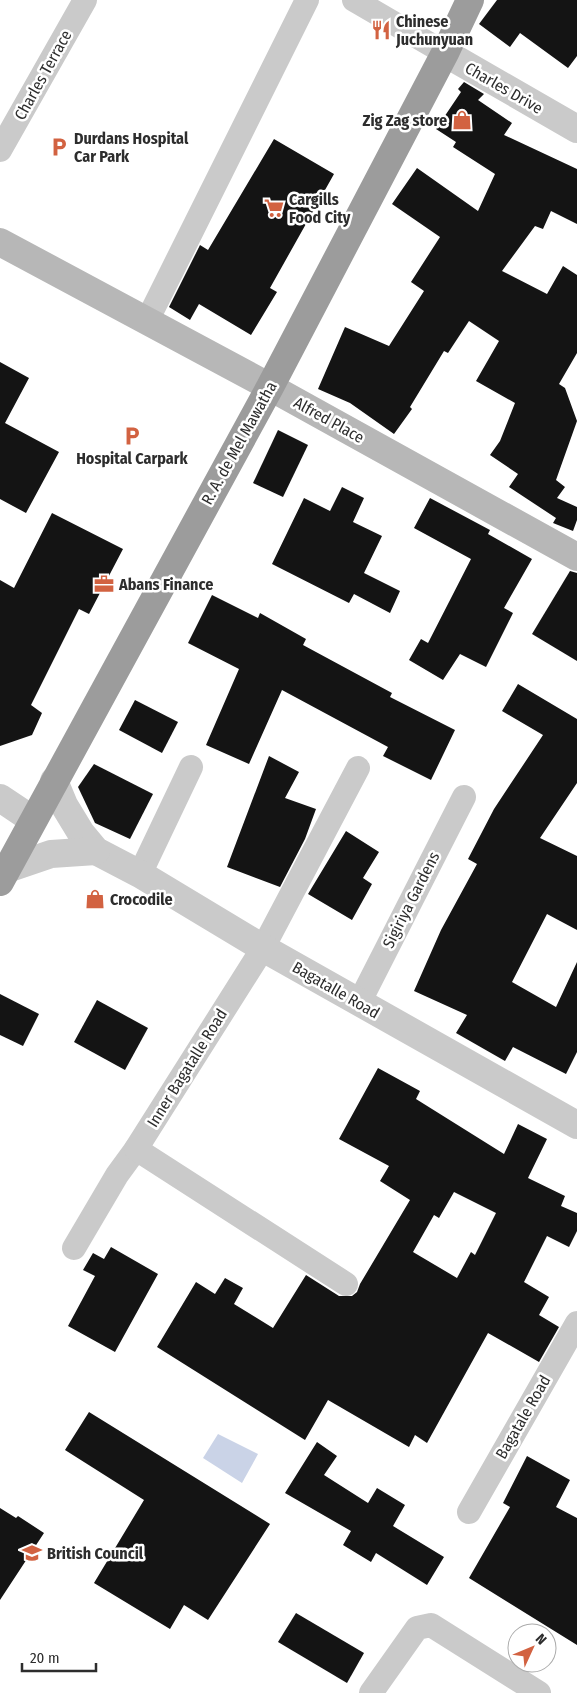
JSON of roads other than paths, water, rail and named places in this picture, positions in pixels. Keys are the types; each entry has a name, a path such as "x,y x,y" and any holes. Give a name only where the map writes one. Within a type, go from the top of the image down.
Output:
{"highway":[{"name":"R. A. de Mel Mawatha","path":"3,876 270,387 445,54 470,0"}],"main road":[{"name":"Alfred Place","path":"0,242 270,387 577,557"}],"street":[{"name":"Charles Terrace","path":"0,150 85,0"},
{"path":"147,321 307,0"},
{"name":"Charles Drive","path":"354,0 577,129"},
{"path":"140,874 192,767"},
{"name":"Inner Bagatalle Road","path":"74,1248 117,1175 136,1149 263,948 358,768"},
{"name":"Bagatalle Road","path":"54,781 64,805 81,833 96,852 140,874 263,948 577,1125"},
{"name":"Sigiriya Gardens","path":"358,1002 464,797"},
{"path":"0,798 33,820"},
{"name":"Bagatalle Road","path":"3,876 51,854 96,852"},
{"path":"136,1149 346,1284"},
{"name":"Bagatale Road","path":"468,1512 577,1323"},
{"path":"371,1693 418,1628 431,1625 539,1693"}],"water":[{"path":"218,1434 258,1454 242,1483 203,1458"}],"place":[{"name":"Chinese Juchunyuan","path":"381,30"},
{"name":"Zig Zag store","path":"462,120"},
{"name":"Durdans Hospital Car Park","path":"59,147"},
{"name":"Cargills Food City","path":"274,208"},
{"name":"Hospital Carpark","path":"132,436"},
{"name":"Abans Finance","path":"104,584"},
{"name":"Crocodile","path":"95,899"},
{"name":"British Council","path":"32,1553"}]}
